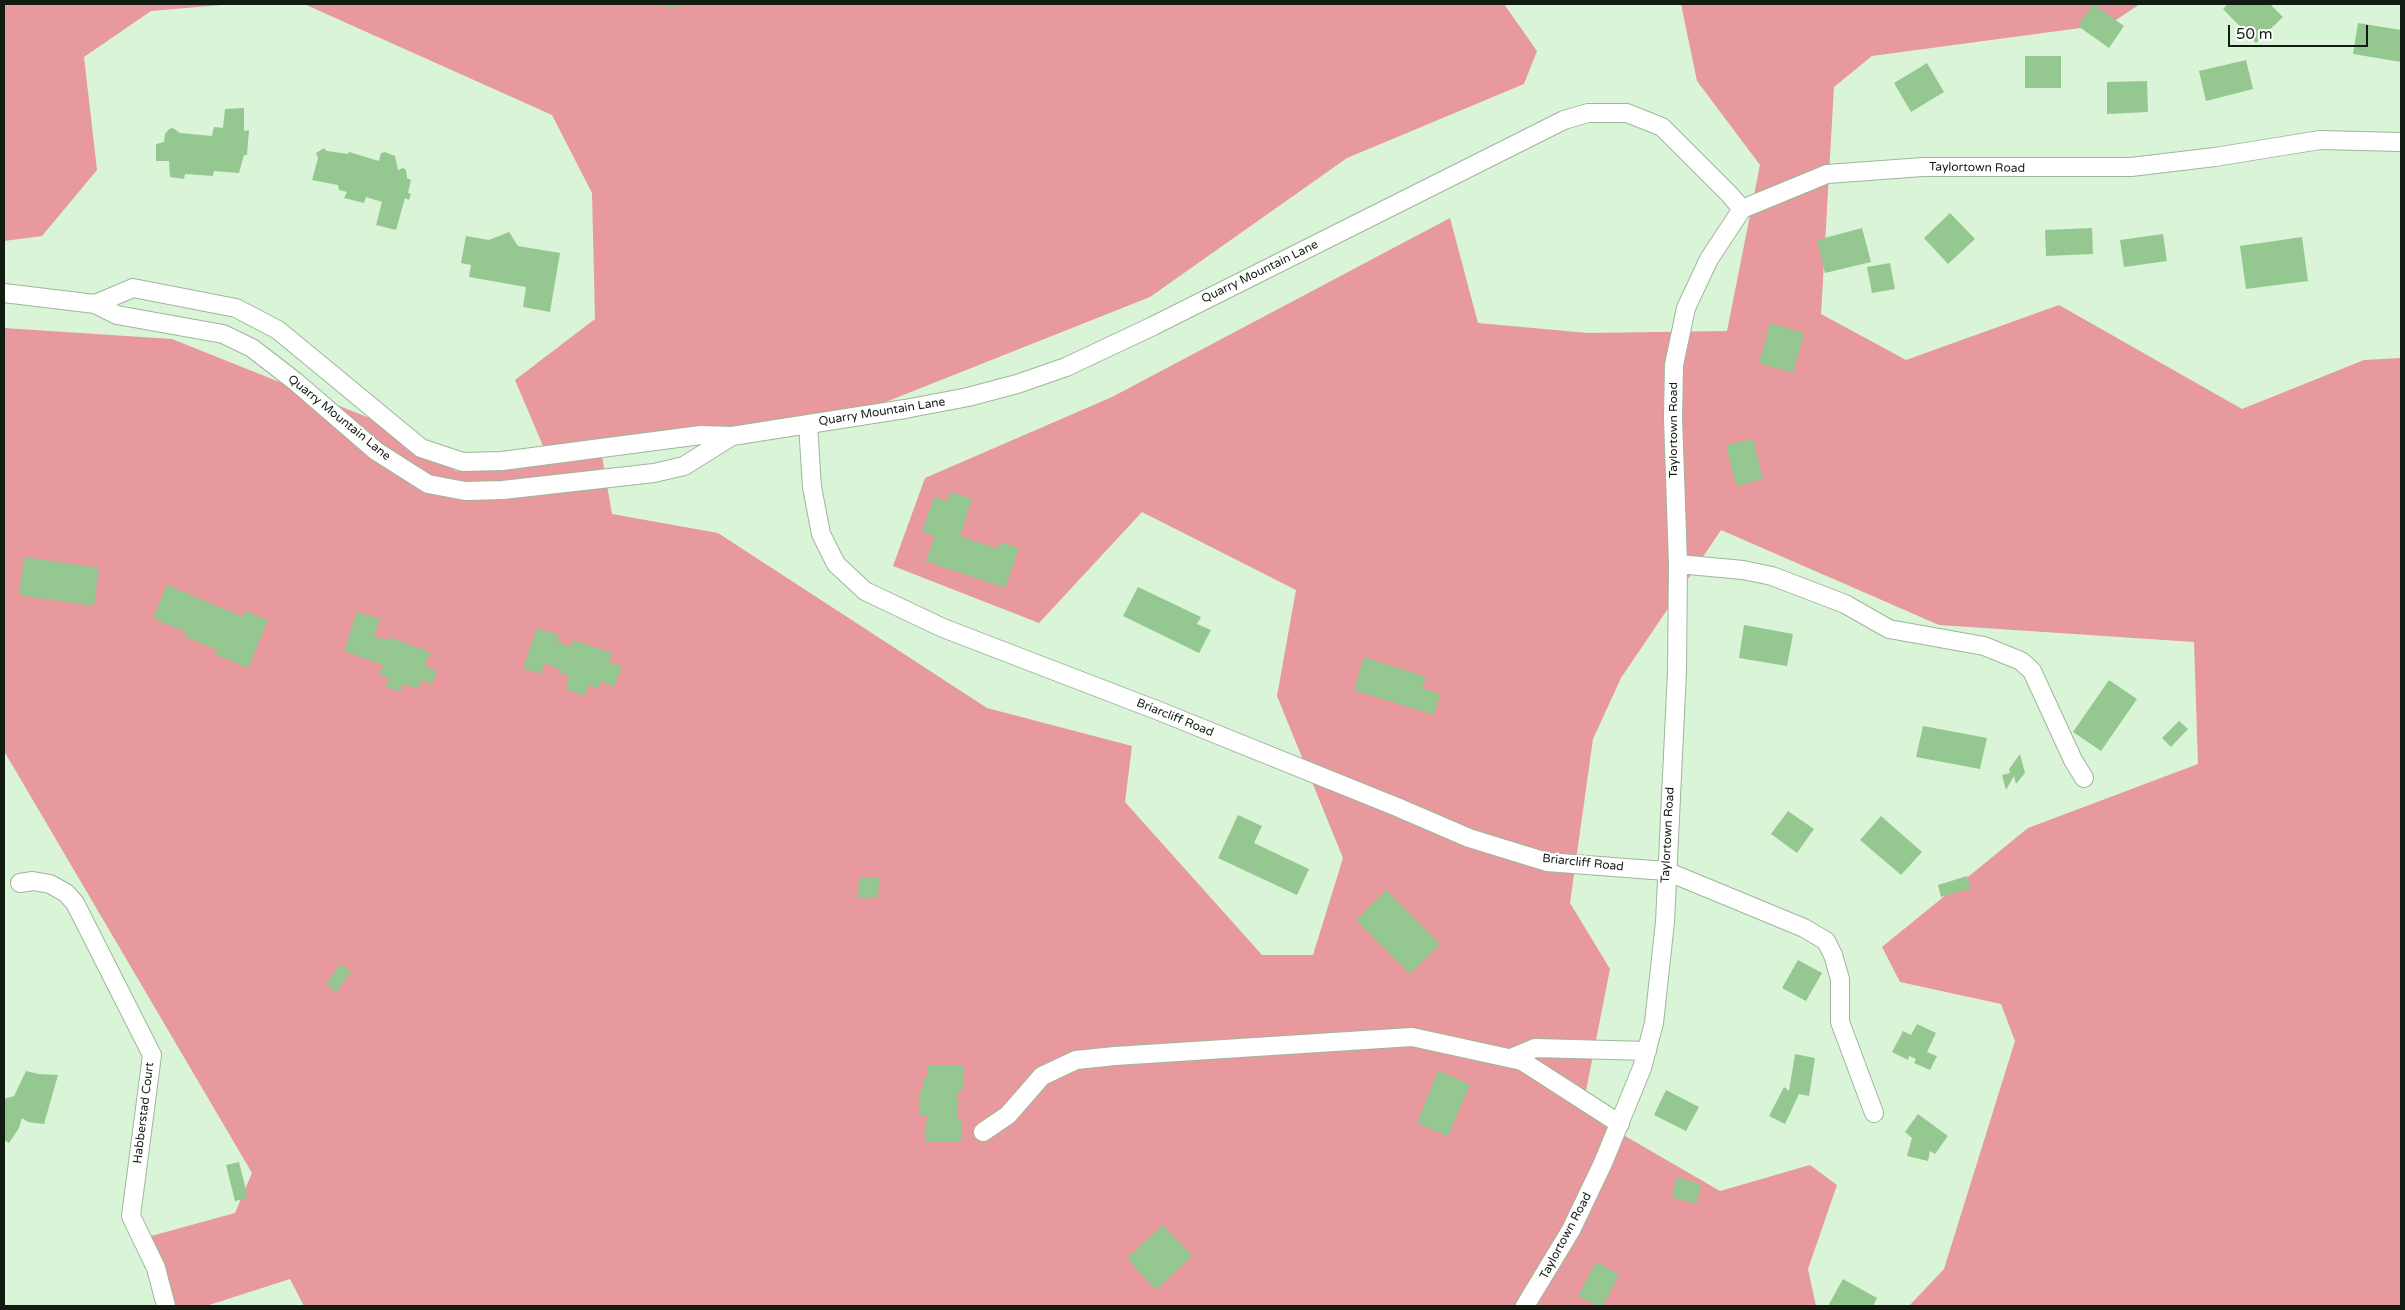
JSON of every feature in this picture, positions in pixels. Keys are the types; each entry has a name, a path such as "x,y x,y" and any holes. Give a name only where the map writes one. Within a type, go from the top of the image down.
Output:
{"street":[{"name":"Quarry Mountain Lane","path":"95,304 133,288 224,304 251,315 278,330 421,448 463,462 486,462 701,435 732,436 968,397 1018,384 1066,367 1438,185 1564,120 1588,113 1614,111 1626,113 1662,127 1730,194 1742,209"},
{"name":"Taylortown Road","path":"1525,1306 1571,1230 1620,1124 1647,1051 1654,1023 1661,973 1677,671 1678,564 1672,418 1674,364 1686,308 1709,258 1742,209 1827,174 1923,167 2131,167 2215,157 2320,140 2401,142"},
{"name":"Quarry Mountain Lane","path":"4,293 95,304 117,314 224,334 252,348 376,451 428,484 465,491 489,490 654,473 684,466 732,436"},
{"path":"278,368 296,345"},
{"name":"Briarcliff Road","path":"808,424 812,487 822,534 836,564 864,592 943,628 1187,722 1469,838 1547,862 1666,871 1804,928 1826,941 1833,955 1840,979 1840,1022 1874,1113"},
{"path":"486,462 489,490"},
{"path":"1678,564 1743,570 1772,576 1845,604 1889,629 1984,646 2021,661 2032,671 2073,760 2084,778"},
{"name":"Habberstad Court","path":"20,882 33,881 50,884 66,893 75,903 152,1055 131,1216 156,1268 166,1306"},
{"path":"983,1132 1008,1115 1042,1076 1076,1060 1412,1037 1522,1061 1620,1124"},
{"path":"1511,1058 1535,1048 1647,1051"}],"shaded area":[{"path":"4,4 233,4 151,11 84,57 97,170 42,236 4,241"},
{"path":"304,4 1504,4 1537,51 1524,84 1347,158 1150,297 858,413 543,446 515,380 595,319 592,193 552,115"},
{"path":"1681,4 2140,4 2110,24 1872,56 1834,87 1821,314 1906,360 2059,305 2242,409 2364,360 2401,358 2401,1306 1909,1306 1944,1269 2015,1041 2001,1004 1900,982 1882,947 2028,828 2198,764 2194,642 1939,625 1721,530 1621,678 1593,739 1570,903 1610,969 1582,1111 1720,1191 1810,1165 1837,1185 1808,1269 1816,1306 304,1306 290,1279 206,1306 169,1306 144,1238 235,1213 252,1173 4,751 4,328 172,339 397,429 456,471 602,456 612,514 718,533 987,708 1132,746 1125,802 1262,955 1313,955 1343,858 1277,696 1296,590 1142,512 1039,623 893,566 925,478 1112,397 1450,218 1478,323 1588,333 1727,331 1760,165 1697,81"}],"building":[{"path":"667,4 688,4 689,5 668,8"},
{"path":"2093,4 2124,26 2109,48 2078,26"},
{"path":"2228,4 2270,4 2283,17 2256,43 2223,9"},
{"path":"2358,23 2401,30 2401,62 2353,54"},
{"path":"2025,56 2061,56 2061,88 2025,88"},
{"path":"2246,60 2253,89 2206,101 2199,71"},
{"path":"1927,63 1944,92 1911,112 1894,83"},
{"path":"2147,81 2148,112 2107,114 2107,82"},
{"path":"244,108 244,131 249,130 247,155 244,155 239,173 214,171 213,176 185,174 184,179 170,177 169,161 156,161 156,144 164,142 165,134 169,129 173,128 180,133 212,136 214,127 223,128 225,109"},
{"path":"324,148 327,151 348,154 349,152 379,161 381,153 385,152 395,156 398,170 403,168 406,170 407,178 411,180 408,193 411,194 409,200 405,198 396,230 376,225 382,202 366,197 364,203 344,198 347,192 339,190 338,185 312,180 318,158 316,153"},
{"path":"1950,213 1975,239 1948,264 1924,238"},
{"path":"1862,228 1871,262 1825,273 1817,240"},
{"path":"2092,228 2093,254 2046,256 2045,230"},
{"path":"509,232 518,246 560,253 550,312 523,307 526,287 469,277 471,265 461,263 466,236 489,240"},
{"path":"2163,234 2167,261 2124,267 2120,240"},
{"path":"2302,237 2308,281 2246,289 2240,246"},
{"path":"1890,263 1895,289 1872,293 1867,267"},
{"path":"1770,323 1804,333 1793,373 1759,363"},
{"path":"1753,439 1763,479 1736,486 1726,445"},
{"path":"951,492 972,499 960,536 998,549 1001,542 1019,548 1005,588 926,561 935,536 922,532 934,497 947,501"},
{"path":"24,557 99,568 94,606 19,595"},
{"path":"167,585 243,617 245,611 268,620 248,668 215,654 217,650 184,636 186,632 153,618"},
{"path":"1138,587 1201,617 1197,624 1211,630 1199,653 1123,616"},
{"path":"357,612 380,619 374,636 387,640 388,637 430,652 425,666 437,671 432,684 421,680 418,689 403,684 400,692 386,687 389,678 379,675 383,665 344,651"},
{"path":"1744,625 1793,634 1787,666 1739,658"},
{"path":"537,628 559,635 557,641 571,647 573,640 612,653 609,662 622,667 614,687 601,681 598,688 588,685 585,696 566,689 569,676 560,673 561,670 545,663 541,674 523,668"},
{"path":"1364,657 1426,677 1422,688 1440,694 1434,715 1354,690"},
{"path":"2109,680 2137,699 2101,751 2073,732"},
{"path":"2179,721 2188,729 2171,747 2162,738"},
{"path":"1923,726 1987,738 1980,769 1916,757"},
{"path":"2020,754 2025,773 2016,784 2014,776 2006,790 2002,775 2010,773 2009,769"},
{"path":"1788,811 1814,829 1797,853 1771,834"},
{"path":"1238,815 1262,826 1254,843 1309,869 1297,895 1218,858"},
{"path":"1881,816 1922,852 1901,875 1860,840"},
{"path":"1967,876 1971,888 1941,897 1938,885"},
{"path":"859,878 879,878 878,898 858,897"},
{"path":"1386,890 1440,944 1410,974 1356,920"},
{"path":"1798,960 1822,973 1806,1001 1782,988"},
{"path":"340,964 351,972 336,992 326,985"},
{"path":"1917,1024 1936,1033 1927,1052 1937,1056 1930,1070 1914,1063 1916,1059 1909,1056 1908,1060 1892,1052 1903,1031 1911,1035"},
{"path":"1795,1054 1815,1058 1809,1096 1799,1094 1785,1124 1769,1116 1784,1087 1789,1091"},
{"path":"927,1065 963,1065 963,1090 958,1091 958,1119 961,1119 962,1142 926,1142 928,1115 919,1115 919,1089 923,1089 923,1077 928,1077"},
{"path":"26,1071 58,1075 44,1124 28,1122 22,1118 19,1128 9,1143 4,1140 4,1099 14,1096"},
{"path":"1438,1071 1470,1084 1448,1136 1417,1123"},
{"path":"1666,1090 1699,1107 1686,1131 1654,1115"},
{"path":"1918,1114 1948,1136 1935,1154 1930,1151 1928,1161 1907,1156 1912,1138 1905,1132"},
{"path":"239,1162 248,1198 235,1201 226,1165"},
{"path":"1677,1177 1701,1184 1696,1204 1672,1197"},
{"path":"1163,1225 1192,1256 1156,1290 1127,1258"},
{"path":"1596,1262 1619,1274 1603,1306 1597,1306 1578,1296"},
{"path":"1843,1279 1877,1298 1873,1306 1828,1306"}]}
